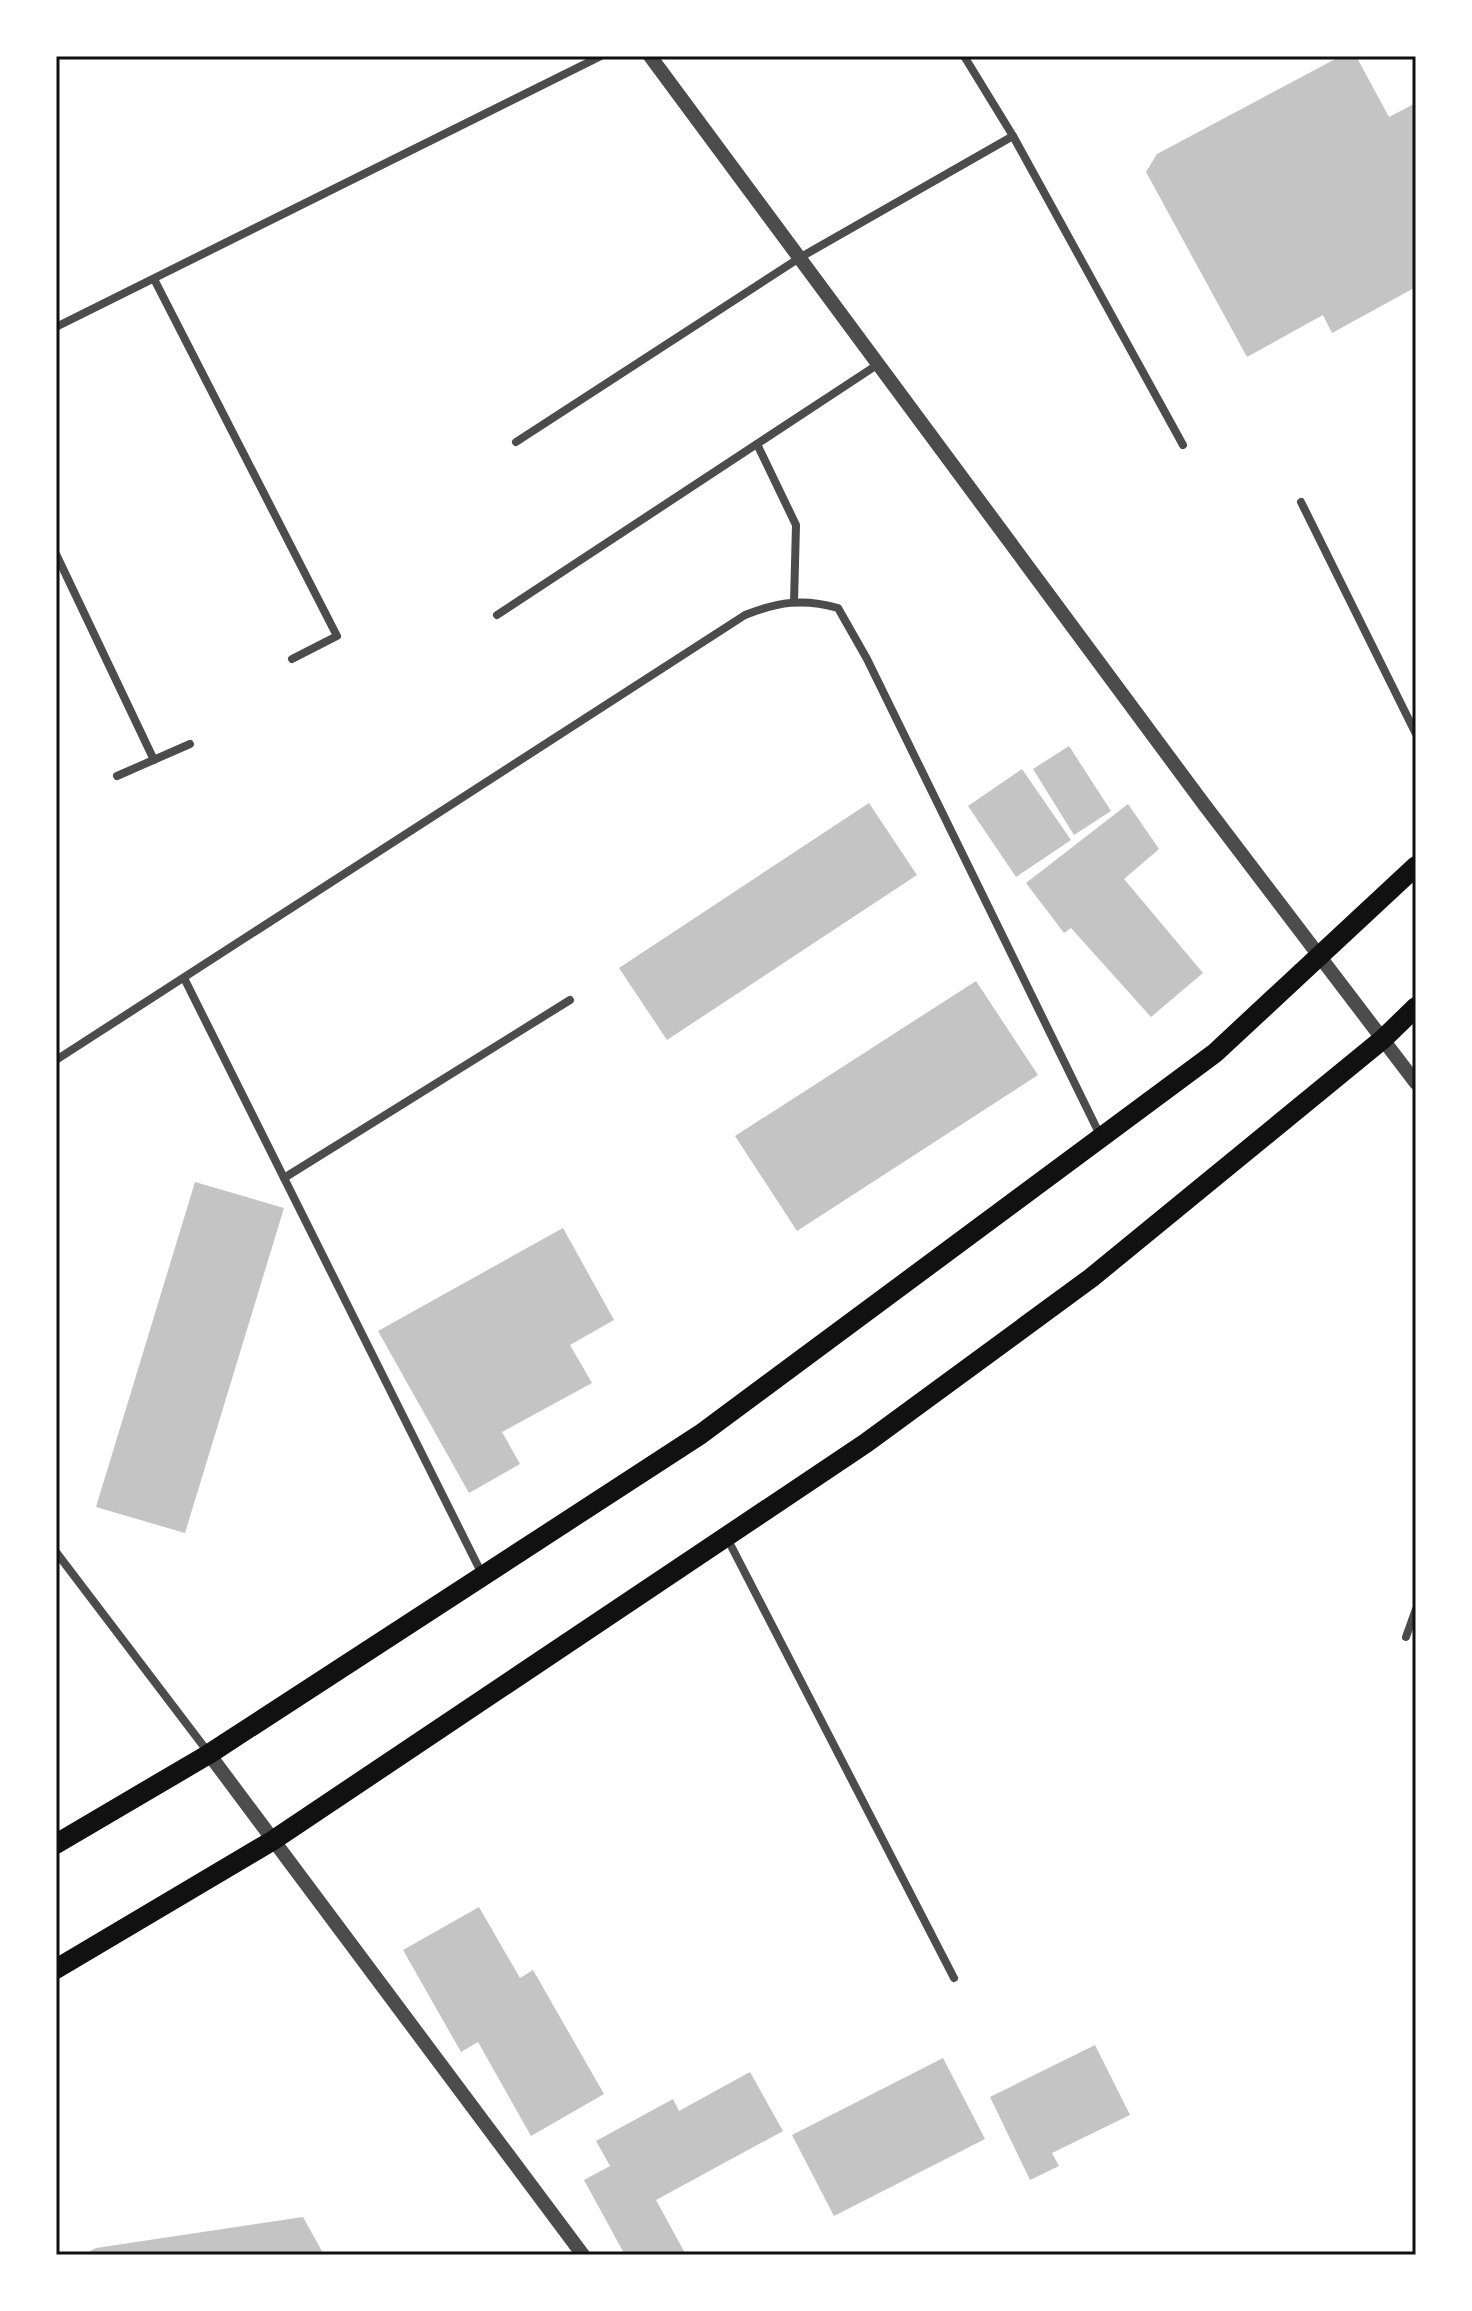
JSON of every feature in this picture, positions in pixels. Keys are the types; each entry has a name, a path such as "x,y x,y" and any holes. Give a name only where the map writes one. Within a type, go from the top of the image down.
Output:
{"main road":[{"path":"56,1844 209,1754 701,1434 1215,1053 1316,955 1416,866"},
{"path":"56,1969 272,1841 866,1443 1091,1278 1383,1039 1416,1007"}],"street":[{"path":"56,327 601,56"},
{"path":"650,56 1316,955 1416,1083"},
{"path":"964,56 1013,136 1183,445"},
{"path":"516,442 801,257 1013,136"},
{"path":"154,279 337,636 292,659"},
{"path":"497,615 880,363"},
{"path":"757,444 796,525 794,602"},
{"path":"1301,502 1416,734"},
{"path":"56,554 154,760"},
{"path":"56,1060 745,615 776,603 811,600 838,608 874,673 1101,1138"},
{"path":"117,776 190,744"},
{"path":"184,978 484,1578"},
{"path":"284,1178 570,1000"},
{"path":"726,1537 954,1978"},
{"path":"56,1552 583,2255"},
{"path":"1406,1637 1416,1609"}],"building":[{"path":"1341,56 1356,56 1389,117 1416,103 1416,287 1332,333 1323,315 1247,357 1146,172 1157,154"},
{"path":"1069,746 1111,811 1074,835 1033,769"},
{"path":"1022,769 1071,840 1016,877 968,806"},
{"path":"869,803 917,875 667,1040 619,968"},
{"path":"1128,804 1159,849 1124,879 1203,973 1151,1017 1071,928 1064,933 1026,883"},
{"path":"976,981 1038,1075 797,1231 735,1136"},
{"path":"195,1182 284,1208 185,1533 96,1507"},
{"path":"563,1228 614,1320 570,1345 592,1383 502,1432 520,1464 469,1493 378,1331"},
{"path":"479,1907 520,1978 533,1970 604,2094 531,2136 478,2042 461,2052 403,1950"},
{"path":"1095,2045 1130,2115 1052,2153 1059,2166 1030,2180 990,2097"},
{"path":"943,2058 985,2139 834,2216 792,2135"},
{"path":"750,2072 783,2131 656,2200 686,2255 625,2255 584,2180 610,2166 596,2141 673,2099 679,2111"},
{"path":"303,2217 324,2255 83,2255 96,2248"}]}
